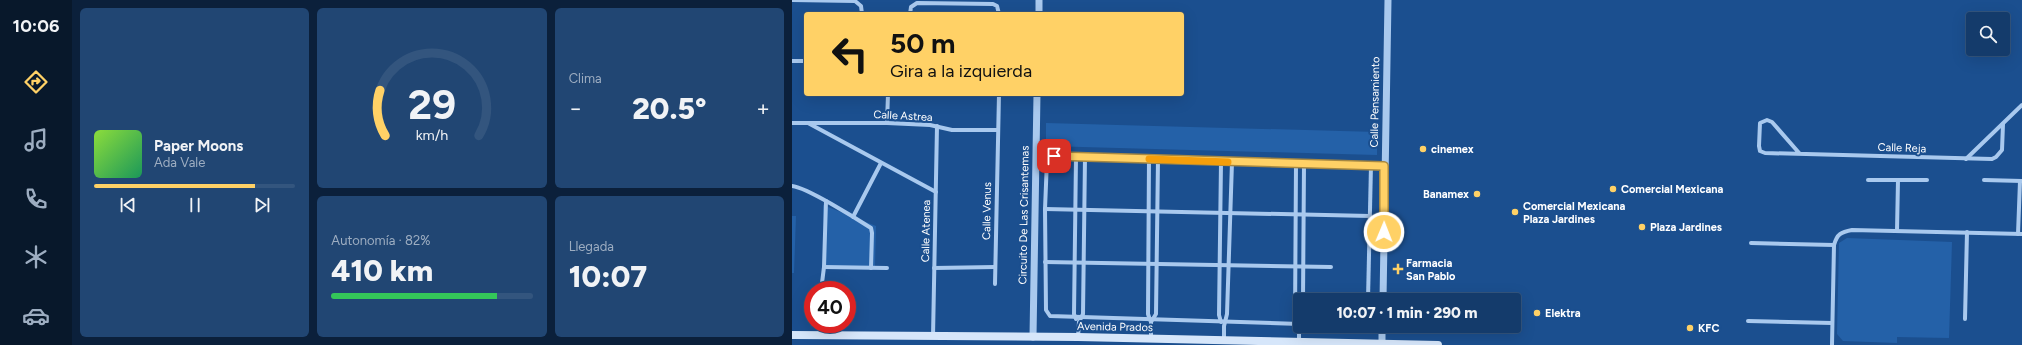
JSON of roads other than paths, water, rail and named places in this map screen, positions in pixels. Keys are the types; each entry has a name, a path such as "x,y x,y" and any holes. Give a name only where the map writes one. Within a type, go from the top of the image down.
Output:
{"main road":[{"name":"Avenida Prados","path":"792,335 1078,337 1156,341 1224,340 1382,345 1438,345"}],"street":[{"path":"792,0 855,1 861,6 862,12"},
{"path":"1039,0 1039,12"},
{"name":"Calle Pensamiento","path":"1383,293 1388,0"},
{"path":"910,12 911,7 917,3 993,4 997,6 998,12"},
{"path":"792,61 804,61"},
{"path":"887,123 888,96"},
{"name":"Calle Venus","path":"995,284 998,96"},
{"name":"Circuito De Las Crisantemas","path":"1033,337 1037,96"},
{"path":"1966,159 2022,105"},
{"name":"Calle Reja","path":"1800,154 1772,122 1767,120 1759,125 1760,151 1765,153 1966,159 1992,159 1996,157 2003,149 2003,124"},
{"name":"Calle Astrea","path":"792,122 887,123 937,126 952,130 998,130"},
{"name":"Calle Astrea","path":"807,122 936,192"},
{"name":"Calle Atenea","path":"933,337 937,126"},
{"path":"1293,325 1225,323 1220,321 1075,318 1052,316 1046,312 1045,208 1047,160 1051,157 1076,156 1221,162 1384,166"},
{"path":"1076,156 1075,318 1078,322 1078,337"},
{"path":"1078,322 1082,318 1085,157"},
{"path":"1149,159 1148,263 1152,319 1156,341"},
{"path":"1152,319 1157,263 1158,159"},
{"path":"1220,321 1219,265 1221,162"},
{"path":"1224,340 1229,265 1232,162"},
{"path":"853,217 881,163"},
{"path":"1296,164 1295,267 1297,293"},
{"path":"1303,293 1304,164"},
{"path":"1368,293 1371,166"},
{"path":"1868,180 1926,180"},
{"path":"1897,231 1898,180"},
{"path":"1832,345 1834,245 1838,235 1845,231 2020,234 2021,181 1984,180"},
{"path":"792,186 798,187 826,201 870,228 872,231 871,268"},
{"path":"822,281 826,201"},
{"path":"1045,208 1370,216"},
{"path":"1965,319 1968,232"},
{"path":"1751,243 1834,245"},
{"path":"1045,262 1331,267"},
{"path":"824,267 887,268"},
{"path":"934,268 995,267"},
{"path":"1748,320 1832,323"},
{"path":"1299,333 1299,342"},
{"path":"1382,333 1382,345"}],"place":[{"name":"cinemex","path":"1423,149"},
{"name":"Comercial Mexicana","path":"1613,189"},
{"name":"Banamex","path":"1477,194"},
{"name":"Comercial Mexicana Plaza Jardines","path":"1515,212"},
{"name":"Plaza Jardines","path":"1642,227"},
{"name":"Farmacia San Pablo","path":"1398,269"},
{"name":"Elektra","path":"1537,313"},
{"name":"KFC","path":"1690,328"}]}
